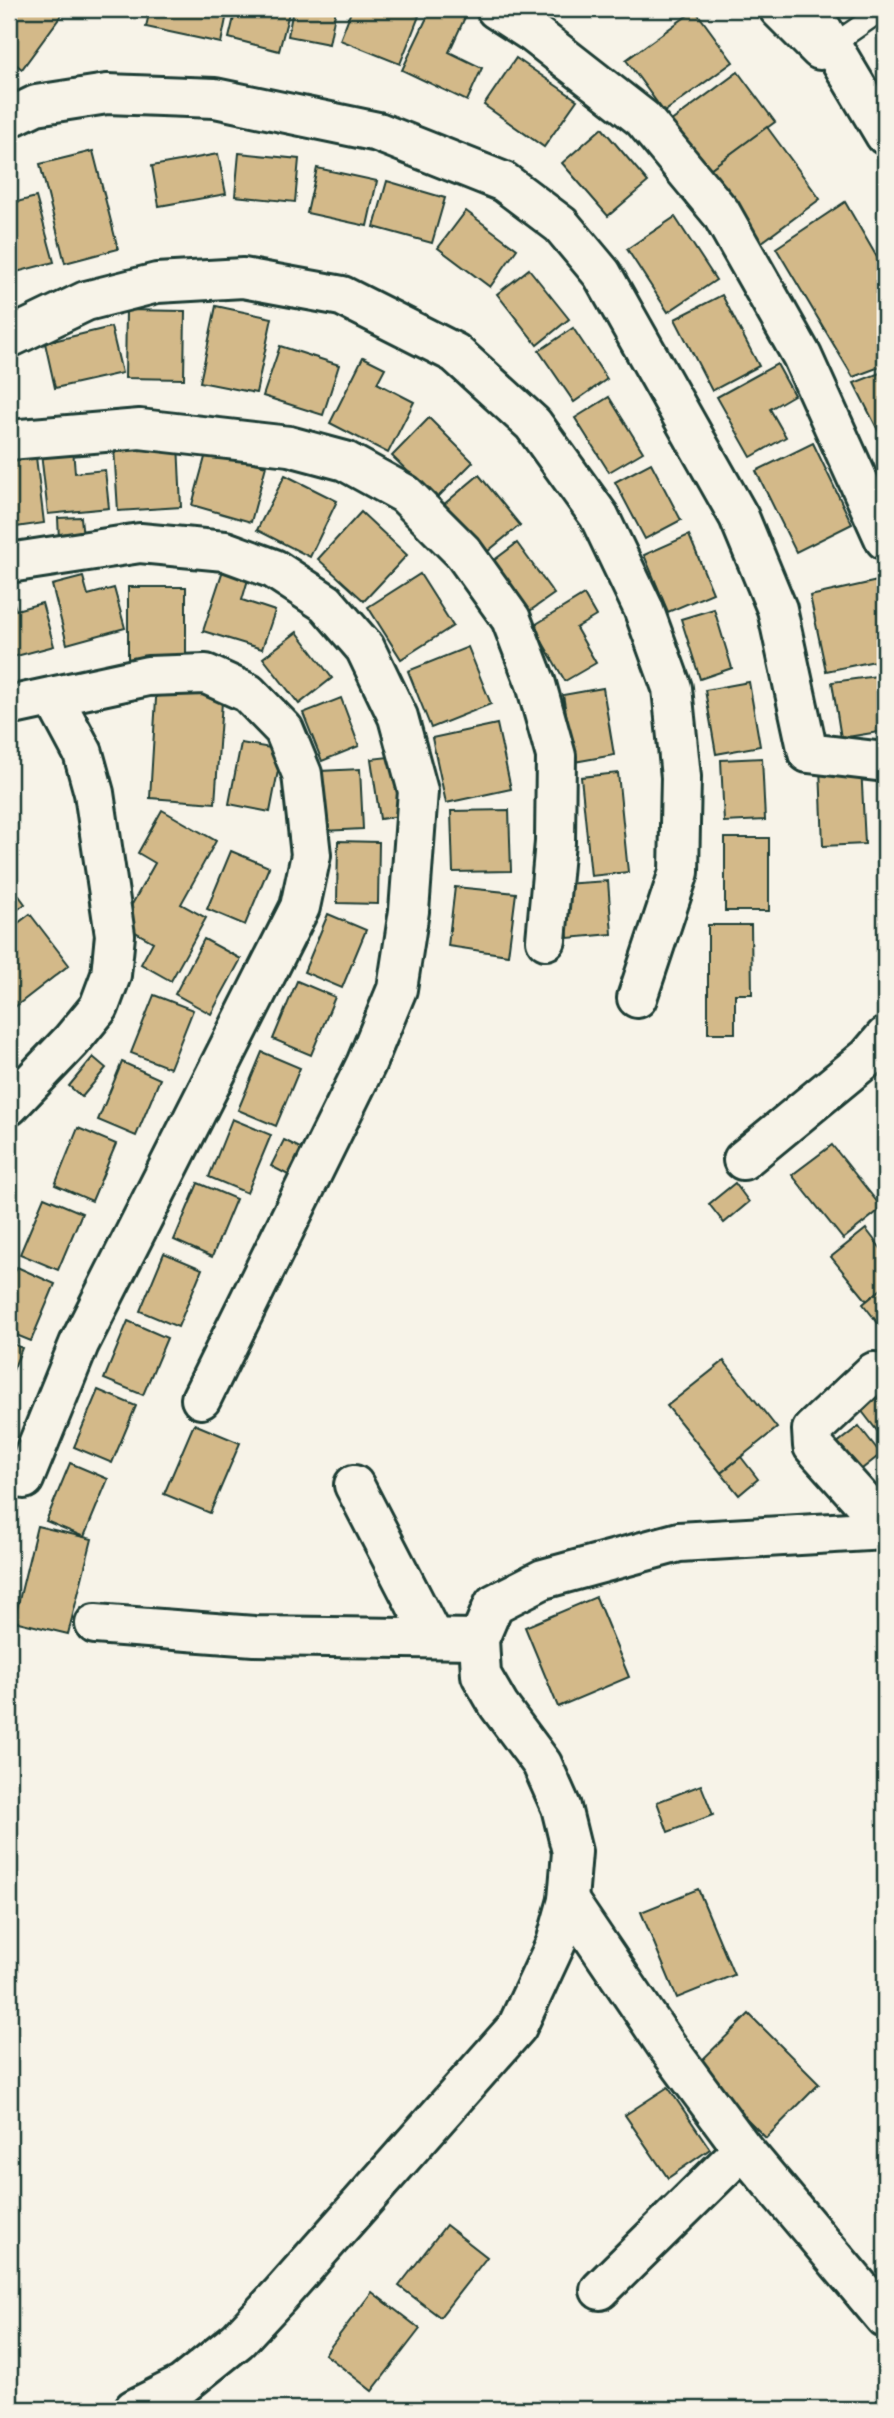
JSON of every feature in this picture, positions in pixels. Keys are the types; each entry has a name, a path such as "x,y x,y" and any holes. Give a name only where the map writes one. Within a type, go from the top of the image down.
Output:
{"street":[{"path":"496,9 533,33 642,119 721,213 802,356 885,540"},
{"path":"779,9 861,91"},
{"path":"810,9 885,135"},
{"path":"9,118 36,105 107,94 215,98 378,132 504,182 561,225 602,274 739,517 777,609 808,753 885,762"},
{"path":"9,338 86,302 145,286 243,278 342,296 455,353 533,424 599,516 643,608 672,688 681,777 679,872 637,998"},
{"path":"9,440 140,429 289,446 345,461 405,494 463,552 511,619 536,684 556,756 555,842 546,940"},
{"path":"9,563 140,543 226,551 274,569 326,603 365,648 398,717 418,791 409,911 397,989 366,1064 201,1399"},
{"path":"9,706 148,676 206,674 248,693 284,730 302,774 311,855 300,906 79,1344 24,1479"},
{"path":"9,1106 71,1041 99,1007 111,975 115,935 94,793 83,753 53,697"},
{"path":"743,1160 879,1059"},
{"path":"874,1372 812,1430 813,1446 885,1528"},
{"path":"354,1485 433,1638"},
{"path":"134,2409 182,2385 238,2340 517,2027 556,1942 568,1900 572,1852 561,1807 542,1764 499,1706 481,1675 479,1639 494,1604 543,1579 679,1542 885,1528"},
{"path":"95,1624 254,1636 479,1639"},
{"path":"568,1900 666,2045 743,2149 885,2318"},
{"path":"600,2290 743,2149"}],"lane":[{"path":"832,45 884,9"}],"building":[{"path":"9,9 66,9 22,69 9,59"},
{"path":"150,9 228,9 221,43 146,27"},
{"path":"236,9 290,9 279,51 229,38"},
{"path":"293,9 336,9 329,44 288,36"},
{"path":"352,9 400,9 419,16 400,64 340,40"},
{"path":"431,9 459,9 467,13 449,52 482,68 467,101 402,70"},
{"path":"695,10 733,62 664,112 626,60"},
{"path":"516,58 577,100 544,147 484,105"},
{"path":"738,72 775,122 706,172 670,122"},
{"path":"767,127 820,199 758,245 706,172"},
{"path":"602,128 648,182 608,216 562,163"},
{"path":"93,151 118,249 65,263 40,164"},
{"path":"239,153 299,159 295,202 235,196"},
{"path":"218,154 226,194 159,206 152,166"},
{"path":"317,168 377,181 367,226 307,213"},
{"path":"387,181 445,198 432,243 374,227"},
{"path":"36,197 54,262 9,274 9,204"},
{"path":"845,202 885,271 885,365 853,377 776,248"},
{"path":"466,211 517,249 490,287 438,248"},
{"path":"675,217 716,280 668,312 627,249"},
{"path":"529,269 569,319 537,345 497,294"},
{"path":"722,295 759,366 712,391 675,319"},
{"path":"216,306 272,318 256,393 200,382"},
{"path":"126,310 185,311 184,379 125,378"},
{"path":"111,327 122,373 55,388 45,343"},
{"path":"573,328 607,379 574,402 539,351"},
{"path":"280,346 339,365 323,415 263,396"},
{"path":"363,357 385,368 377,383 414,402 388,453 330,423"},
{"path":"777,364 794,395 770,409 786,437 751,457 717,397"},
{"path":"885,371 885,444 854,383"},
{"path":"609,397 643,452 609,472 575,418"},
{"path":"429,418 473,462 436,499 392,456"},
{"path":"178,443 181,507 118,511 114,448"},
{"path":"813,443 852,524 796,552 756,471"},
{"path":"35,449 44,523 9,528 9,452"},
{"path":"73,449 75,473 105,470 109,508 48,514 41,453"},
{"path":"207,450 266,466 251,522 192,505"},
{"path":"651,463 681,520 645,539 615,482"},
{"path":"285,475 337,501 310,557 257,530"},
{"path":"479,475 520,525 482,556 442,506"},
{"path":"361,512 407,555 364,601 318,559"},
{"path":"81,517 83,538 59,540 58,518"},
{"path":"689,535 713,593 668,612 644,555"},
{"path":"517,543 554,594 521,617 485,567"},
{"path":"224,567 249,576 242,600 275,611 262,649 203,631"},
{"path":"420,574 453,626 401,659 368,607"},
{"path":"83,577 88,595 114,588 125,628 67,644 52,585"},
{"path":"882,580 885,595 885,659 826,671 810,596"},
{"path":"128,587 186,587 186,668 128,668"},
{"path":"9,588 16,610 42,603 54,646 9,658"},
{"path":"584,595 596,616 576,628 596,663 565,681 533,626"},
{"path":"714,609 732,668 700,679 681,619"},
{"path":"297,632 332,678 299,704 263,658"},
{"path":"468,647 491,704 431,728 408,671"},
{"path":"885,675 885,731 841,738 832,682"},
{"path":"157,682 223,687 215,803 150,798"},
{"path":"749,682 760,746 716,754 705,690"},
{"path":"603,688 614,755 574,762 563,695"},
{"path":"341,698 359,746 322,761 303,713"},
{"path":"497,724 511,789 446,803 432,738"},
{"path":"241,743 282,750 270,812 229,804"},
{"path":"397,756 405,815 380,819 371,759"},
{"path":"762,758 765,820 724,822 721,760"},
{"path":"861,765 865,844 823,846 820,767"},
{"path":"360,769 363,829 323,831 320,771"},
{"path":"618,773 628,872 591,876 581,777"},
{"path":"162,810 216,841 181,904 206,918 171,981 141,964 153,942 121,924 155,863 138,853"},
{"path":"509,810 511,871 453,872 451,811"},
{"path":"725,838 769,838 769,911 725,911"},
{"path":"338,841 379,842 378,904 337,903"},
{"path":"231,851 269,867 245,925 207,909"},
{"path":"608,881 612,934 568,938 563,884"},
{"path":"9,882 25,904 9,916"},
{"path":"455,887 516,893 508,955 448,946"},
{"path":"30,914 69,965 11,1010 9,930"},
{"path":"328,914 366,930 342,988 304,972"},
{"path":"708,925 751,925 752,994 735,994 735,1033 708,1033"},
{"path":"204,939 241,959 211,1014 175,994"},
{"path":"297,981 335,997 311,1055 273,1039"},
{"path":"154,995 193,1010 170,1068 131,1053"},
{"path":"262,1052 300,1068 276,1126 238,1110"},
{"path":"93,1057 106,1068 82,1097 69,1086"},
{"path":"122,1062 160,1079 136,1136 98,1120"},
{"path":"232,1119 271,1135 247,1193 209,1177"},
{"path":"78,1128 116,1144 92,1201 55,1185"},
{"path":"284,1140 304,1150 290,1176 271,1166"},
{"path":"832,1145 882,1208 843,1239 792,1175"},
{"path":"198,1183 236,1199 212,1257 174,1240"},
{"path":"735,1183 749,1202 724,1223 709,1204"},
{"path":"44,1197 82,1213 58,1270 20,1254"},
{"path":"866,1229 885,1254 885,1286 867,1301 831,1257"},
{"path":"164,1253 202,1269 178,1327 140,1311"},
{"path":"17,1267 55,1284 31,1341 9,1332 9,1287"},
{"path":"885,1286 885,1332 863,1304"},
{"path":"128,1321 167,1338 143,1395 104,1379"},
{"path":"9,1342 22,1348 9,1380"},
{"path":"724,1361 777,1428 721,1473 667,1406"},
{"path":"98,1390 136,1406 112,1463 74,1447"},
{"path":"885,1391 885,1441 861,1410"},
{"path":"194,1424 240,1443 210,1513 164,1494"},
{"path":"859,1426 881,1454 858,1472 836,1444"},
{"path":"741,1457 758,1479 739,1495 721,1473"},
{"path":"70,1463 108,1479 84,1537 46,1521"},
{"path":"37,1526 92,1539 68,1634 14,1621"},
{"path":"596,1597 629,1677 558,1707 525,1627"},
{"path":"701,1785 713,1815 668,1832 657,1802"},
{"path":"698,1889 734,1975 677,1998 641,1912"},
{"path":"749,2014 819,2084 766,2138 695,2067"},
{"path":"668,2087 710,2149 668,2178 625,2115"},
{"path":"446,2225 487,2257 440,2317 399,2286"},
{"path":"372,2292 420,2329 372,2391 325,2354"}]}
